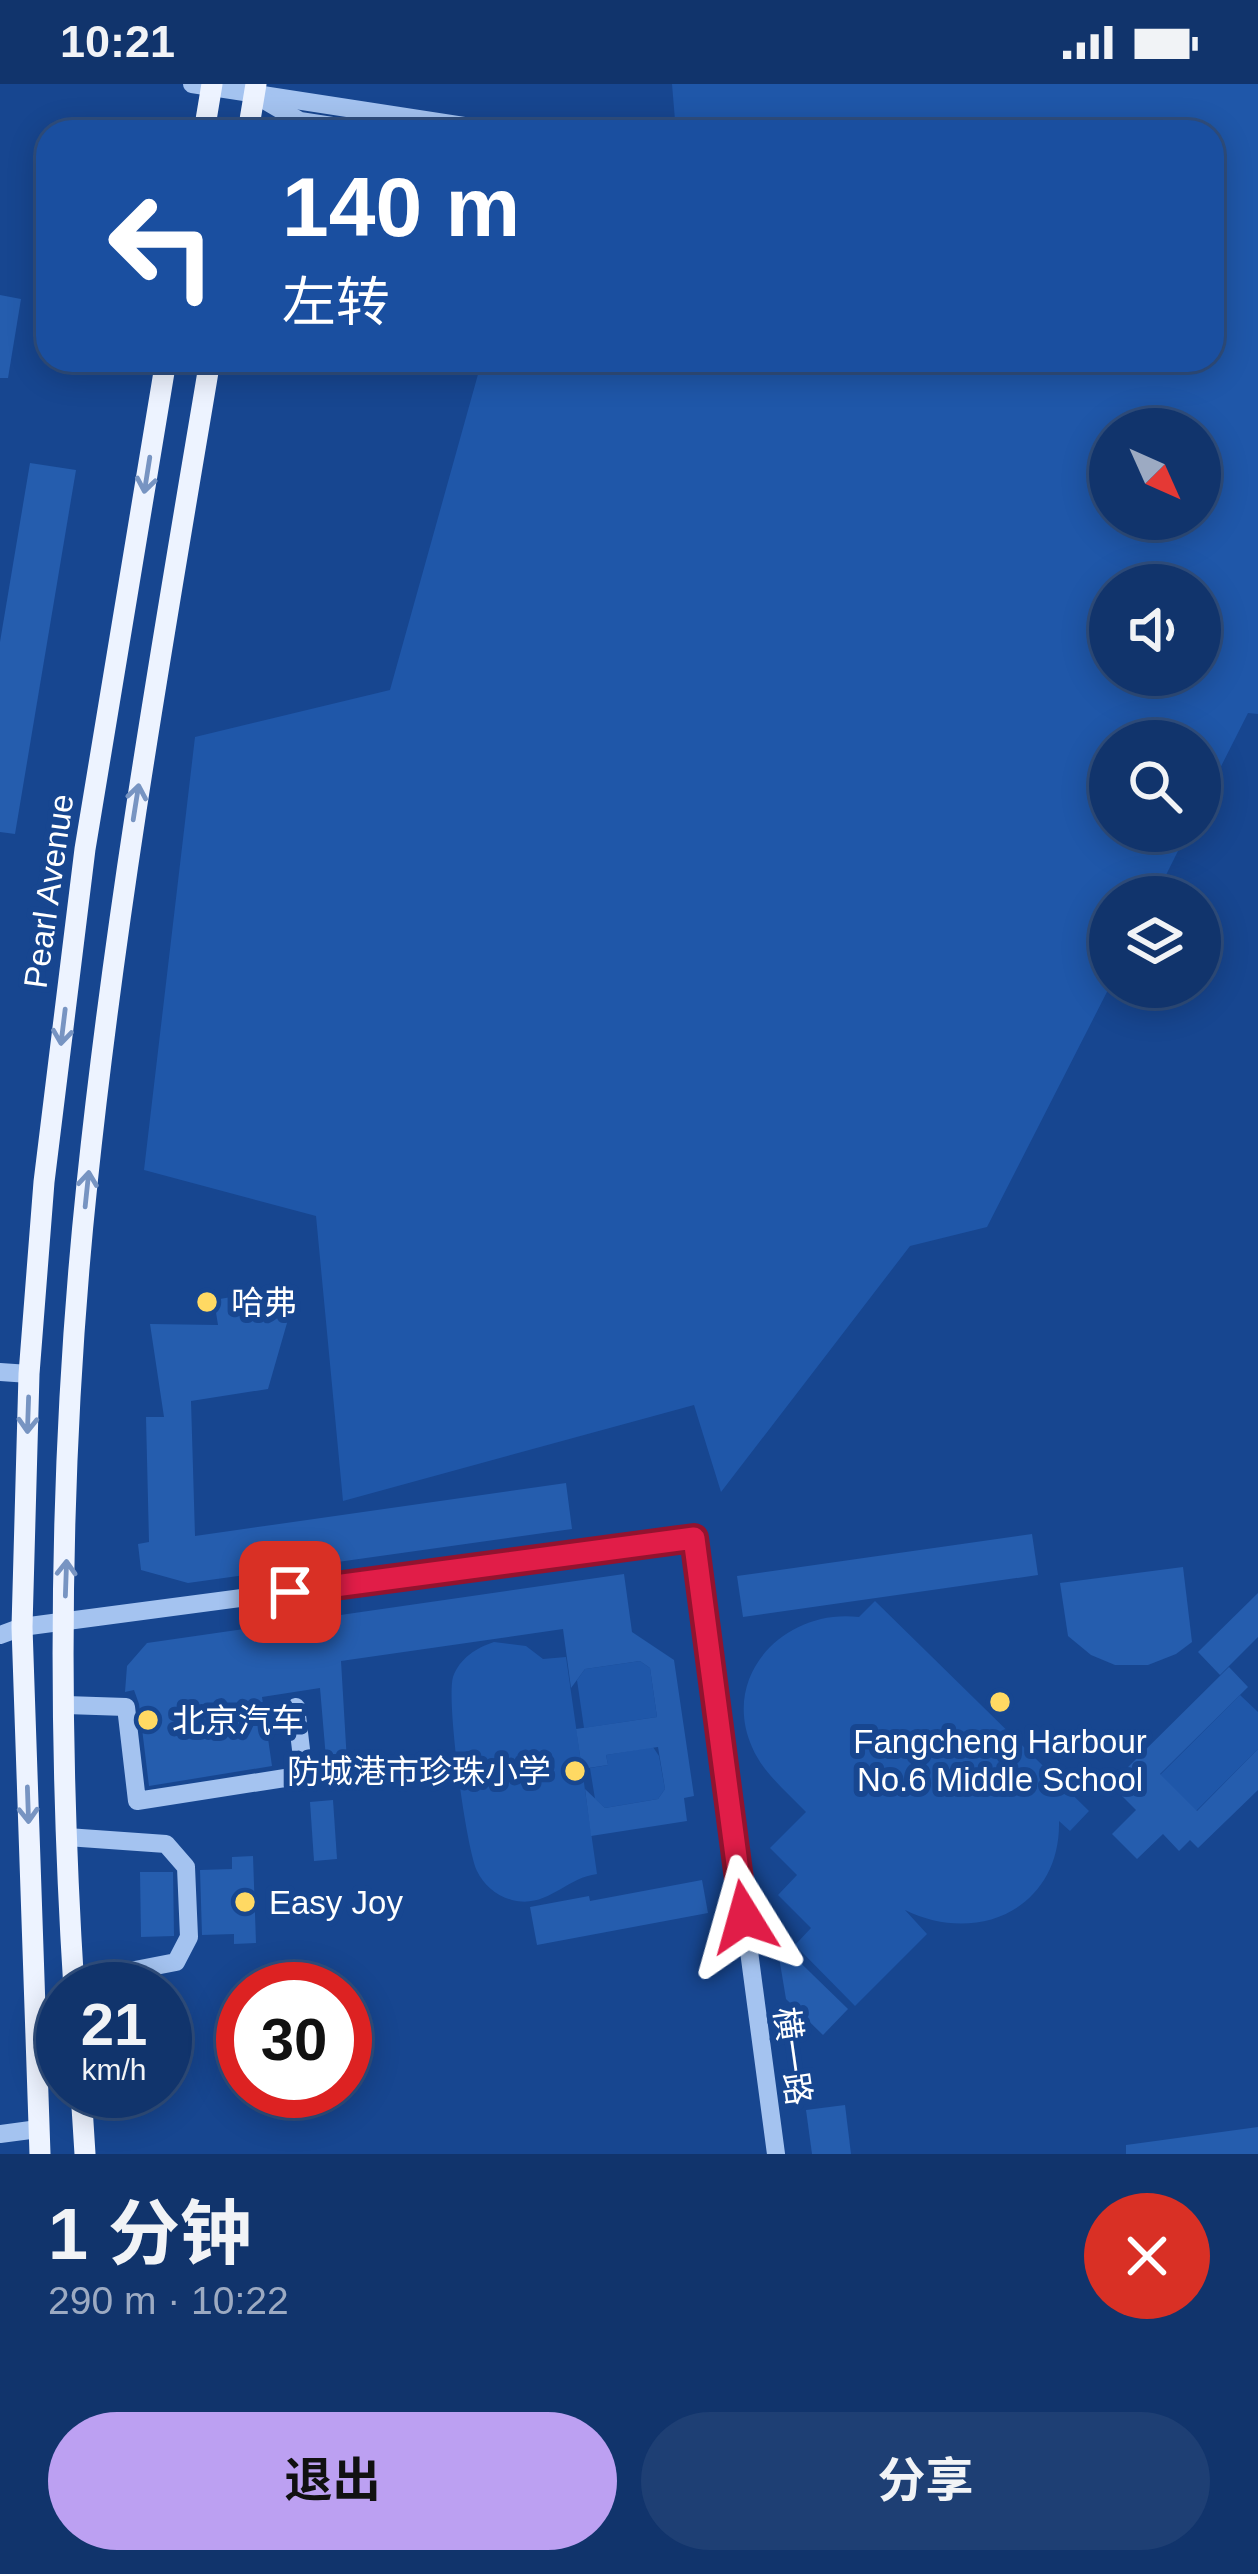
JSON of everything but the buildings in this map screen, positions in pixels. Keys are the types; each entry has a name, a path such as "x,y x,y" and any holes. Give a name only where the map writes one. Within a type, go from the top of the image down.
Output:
{"main road":[{"path":"204,120 205,85"},
{"path":"250,120 255,89"},
{"name":"Pearl Avenue","path":"40,2154 22,1627 29,1374 44,1182 85,849 164,372"},
{"path":"73,1962 65,1622 72,1376 86,1185 127,855 208,372"},
{"path":"83,2118 86,2154"}],"street":[{"path":"205,85 255,89 434,120"},
{"path":"255,89 299,120"},
{"path":"0,1372 29,1374"},
{"name":"横一路","path":"65,1622 694,1538 776,2154"},
{"path":"0,1635 65,1622"},
{"path":"66,1705 125,1707 137,1801 304,1775 296,1706"},
{"path":"67,1837 166,1844 186,1867 189,1937 176,1962"},
{"path":"0,2134 38,2129"}],"shaded area":[{"path":"672,84 1258,84 1258,714 1248,713 1221,766 1221,720 1089,720 1089,852 1178,852 1166,876 1089,876 1089,1008 1099,1008 987,1227 910,1246 721,1492 694,1405 343,1501 316,1216 144,1170 195,737 390,690 479,372 1224,372 1224,120 675,120"},
{"path":"875,1601 1089,1811 1070,1831 1059,1821 1056,1851 1046,1877 1010,1912 960,1924 905,1910 927,1934 855,2006 795,1945 811,1928 778,1895 797,1875 770,1848 806,1812 776,1782 752,1747 744,1720 745,1695 766,1651 785,1635 807,1623 859,1617"},
{"path":"494,1642 526,1646 543,1659 566,1657 597,1874 524,1902 496,1893 477,1871 463,1806 452,1714 453,1677 460,1664"},
{"path":"640,1661 650,1668 657,1717 584,1728 577,1680 585,1669"},
{"path":"1240,1695 1258,1712 1258,1749 1193,1814 1157,1778"},
{"path":"653,1747 665,1789 658,1799 605,1808 595,1799 590,1768 608,1765 606,1755"}],"place":[{"name":"哈弗","path":"207,1302"},
{"name":"Fangcheng Harbour No.6 Middle School","path":"1000,1702"},
{"name":"北京汽车","path":"148,1720"},
{"name":"防城港市珍珠小学","path":"575,1771"},
{"name":"Easy Joy","path":"245,1902"}],"route":[{"path":"290,1592 694,1538 744,1917"}]}
